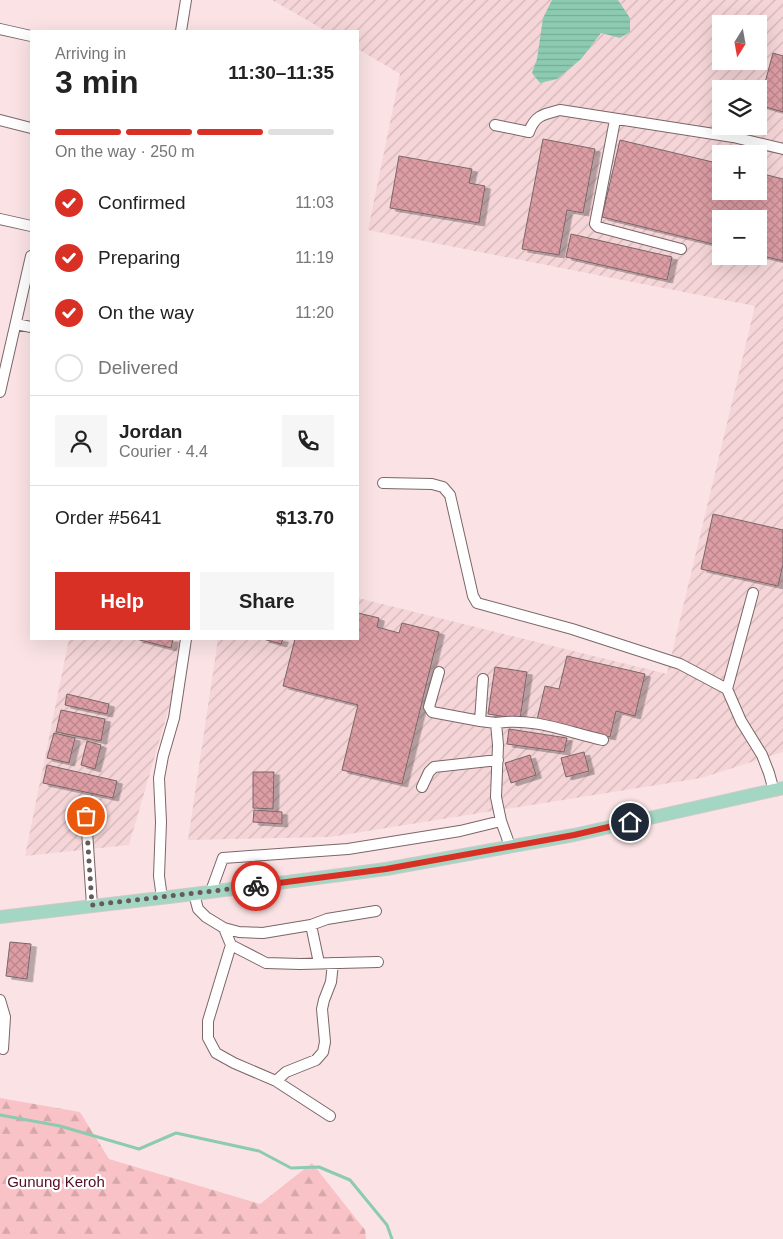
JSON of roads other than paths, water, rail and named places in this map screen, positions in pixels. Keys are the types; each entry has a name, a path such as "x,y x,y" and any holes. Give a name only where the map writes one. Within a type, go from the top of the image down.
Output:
{"main road":[{"path":"0,917 386,869 574,835 779,790"}],"street":[{"path":"181,30 186,0"},
{"path":"0,28 30,36"},
{"path":"495,125 528,132 532,122 541,115 560,110 733,137 783,149"},
{"path":"0,120 30,128"},
{"path":"615,120 595,224 598,227 681,249"},
{"path":"0,219 30,226"},
{"path":"0,392 30,261"},
{"path":"16,324 30,328"},
{"path":"384,483 432,484 443,487 450,495 472,596 477,603 572,629 680,664 726,689 741,721 762,755 779,790"},
{"path":"726,689 753,593"},
{"path":"162,898 159,876 161,822 159,778 174,718 186,640"},
{"path":"439,672 429,707 432,712 496,723 512,721 541,723 574,734 603,740"},
{"path":"480,721 483,679"},
{"path":"496,723 498,760 496,797 501,821 510,846"},
{"path":"422,787 429,772 434,768 498,760"},
{"path":"86,816 92,905"},
{"path":"211,891 223,858 348,849 460,831 501,821"},
{"path":"194,894 198,909 206,917 224,928 239,932 263,933 311,925 327,919 376,911"},
{"path":"311,925 318,963"},
{"path":"224,928 231,945 208,1022 208,1038 216,1053 234,1064 276,1081 330,1116"},
{"path":"231,945 266,962 378,962"},
{"path":"276,1081 286,1072 316,1060 322,1052 325,1042 322,1009 331,982 333,963"},
{"path":"0,1000 5,1017 3,1049"}],"waterway":[{"path":"0,1115 60,1126 139,1149 176,1133 259,1151 291,1168 319,1167 350,1180 387,1225 392,1239"}],"park label":[{"name":"Gunung Keroh","path":"56,1181"}]}
